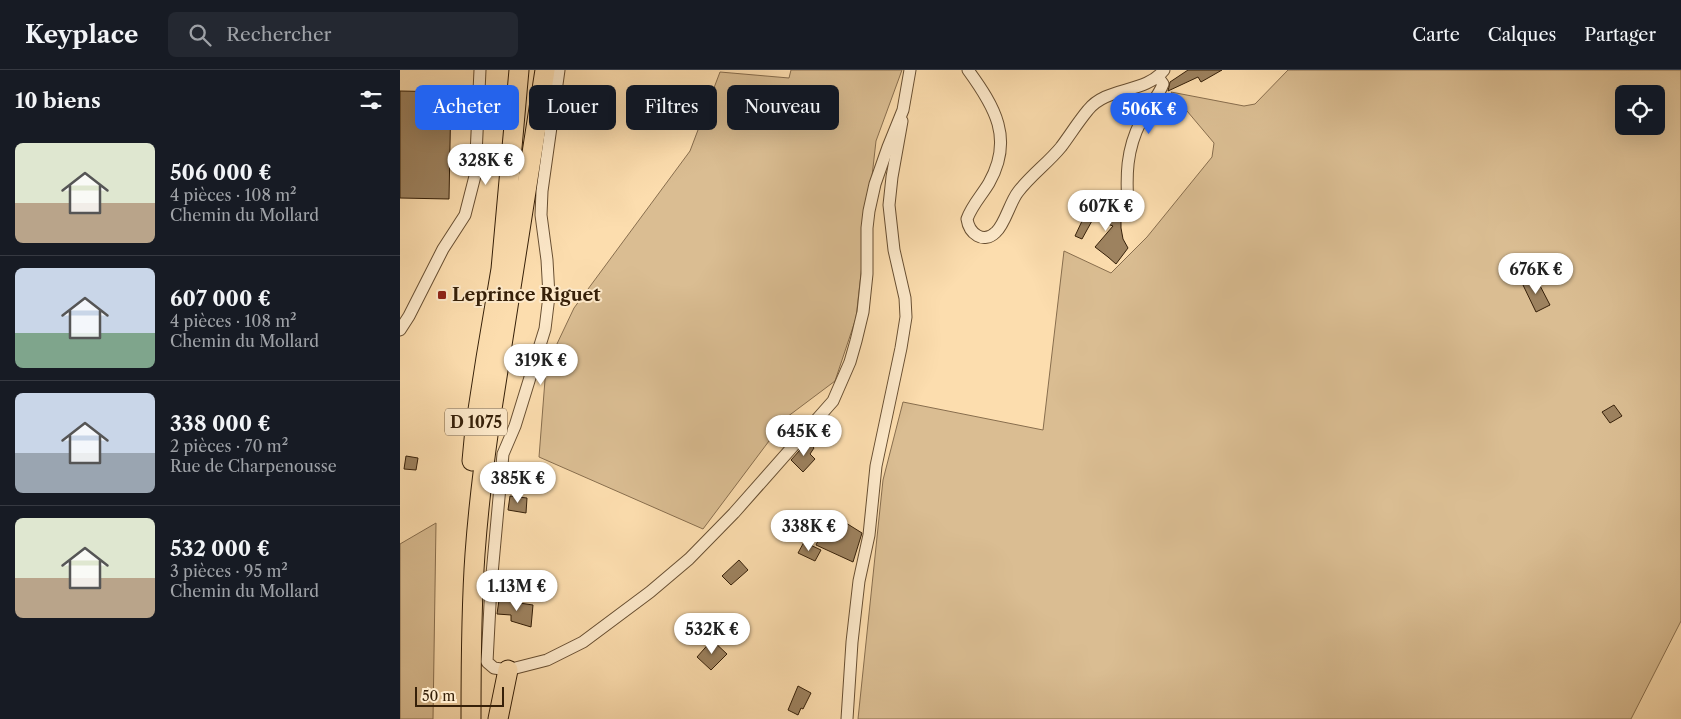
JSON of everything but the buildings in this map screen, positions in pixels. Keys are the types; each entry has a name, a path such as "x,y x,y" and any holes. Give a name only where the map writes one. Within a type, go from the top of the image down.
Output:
{"main road":[{"name":"D 1075","path":"501,269 519,70"},
{"name":"D 1075","path":"460,719 462,577 474,448 486,358 521,152 544,70"},
{"name":"D 1075","path":"470,719 475,555 481,486 544,70"},
{"path":"498,719 508,670"}],"street":[{"path":"400,330 410,316 443,249 465,215 475,176 480,70"},
{"path":"559,70 542,191 541,215 547,260 549,296 545,330 518,417 504,454 491,585 487,662 494,668 508,670 548,660 583,642 663,581 689,559 734,512 833,401 850,362 863,312 867,274 867,228 875,184 903,110"},
{"path":"847,719 852,642 859,581 869,535 876,466 900,356 906,317 905,298 894,250 889,205 910,70"},
{"path":"968,70 981,88 992,109 1001,135 1001,150 998,164 988,184 966,218 971,232 983,237 997,232 1016,194 1028,179 1060,148 1095,102 1105,96 1134,88 1161,74 1162,84 1159,94 1142,119 1130,152 1126,173 1128,208"}],"shaded area":[{"path":"791,70 902,70 876,141 856,318 835,381 787,417 703,529 539,457 546,367 574,308 690,151 698,130 717,130 717,85 715,85 720,72 789,78"},
{"path":"1288,70 1681,70 1681,621 1631,719 858,719 883,480 903,402 1043,430 1064,251 1111,273 1147,237 1212,157 1214,143 1171,92 1244,106 1255,104"},
{"path":"436,523 433,719 400,719 400,544"}],"place":[{"name":"Leprince Riguet","path":"442,295"}]}
